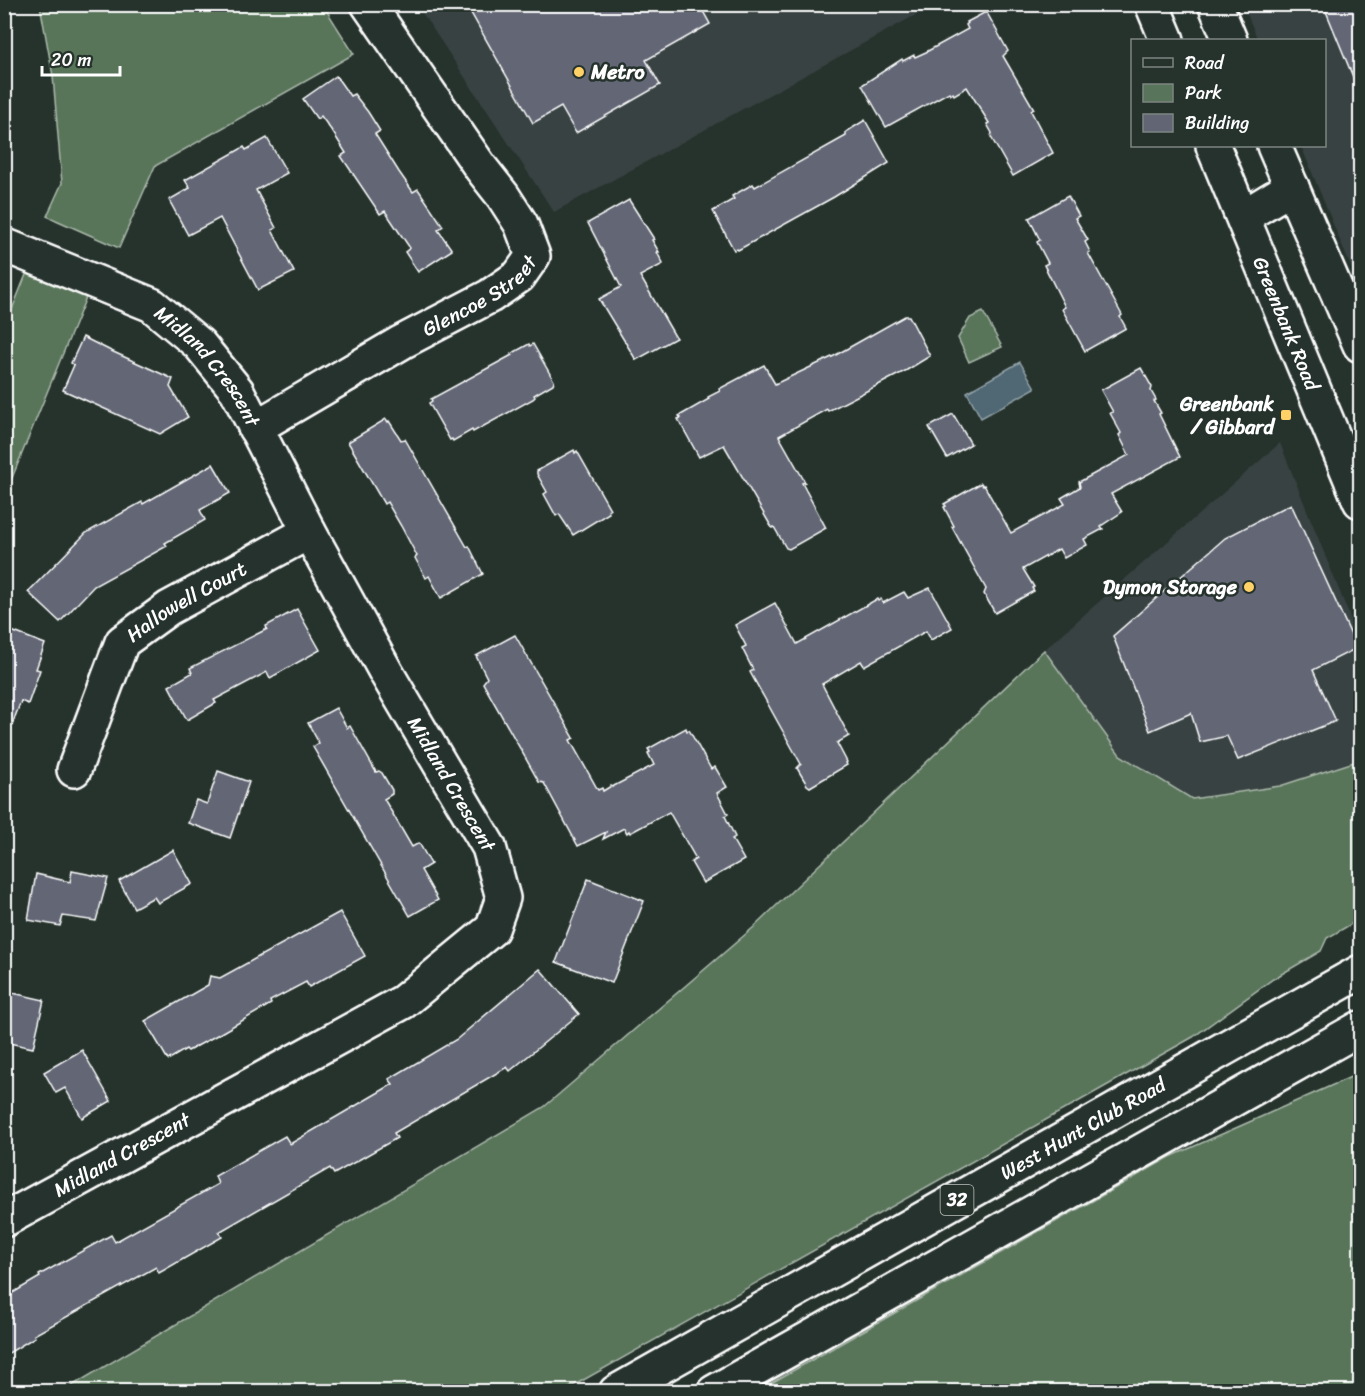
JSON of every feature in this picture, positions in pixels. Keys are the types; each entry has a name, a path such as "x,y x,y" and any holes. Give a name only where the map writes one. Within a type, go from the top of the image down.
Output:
{"main road":[{"name":"Glencoe Street","path":"255,428 402,342 490,296 519,276 533,256 521,224 503,196 481,168 368,4"},
{"path":"1152,4 1167,39"},
{"path":"1215,4 1230,39"},
{"name":"Greenbank Road","path":"1213,147 1244,216 1360,501"},
{"path":"1274,147 1360,345"},
{"path":"1244,216 1292,187"},
{"name":"Midland Crescent","path":"4,245 152,305 199,344 237,391 309,532 387,674 489,847 503,898 492,929 402,1002 7,1213"},
{"name":"Hallowell Court","path":"74,770 122,642 169,608 309,532"},
{"path":"1298,1008 1360,957"},
{"name":"West Hunt Club Road","path":"616,1392 1360,972"},
{"name":"32","path":"714,1392 1360,1028"}],"shaded area":[{"path":"417,5 934,5 554,212"},
{"path":"1243,5 1360,5 1360,289 1301,147 1326,147 1326,39 1258,39"},
{"path":"1280,443 1360,642 1360,760 1280,786 1192,799 1120,755 1044,650"}],"green space":[{"path":"40,5 323,5 354,54 155,166 119,248 47,216 62,183 53,76"},
{"path":"29,267 89,290 5,495 5,327"},
{"path":"983,312 1002,347 969,362 958,338 970,318"},
{"path":"1044,650 1120,755 1192,799 1280,786 1360,760 1360,919 1327,938 1321,951 1273,979 1193,1037 564,1391 63,1391 544,1107 754,927"},
{"path":"1360,1073 1360,1391 757,1391 1170,1157"}],"water":[{"path":"1020,362 1035,388 981,418 967,392"}],"building":[{"name":"Metro","path":"466,4 699,4 710,24 646,60 660,85 576,133 561,107 533,123"},
{"path":"1323,4 1360,4 1360,94"},
{"path":"987,13 1008,51 1003,56 1034,109 1031,111 1053,153 1013,176 991,137 992,133 987,124 989,123 967,87 954,95 953,93 950,95 949,92 886,127 862,85 902,59 903,61 926,52 968,29 967,22"},
{"path":"336,76 350,96 354,94 368,112 380,131 375,134 399,172 413,192 418,189 443,226 438,230 452,250 418,272 405,252 410,248 385,211 380,214 341,156 346,153 334,134 321,116 317,119 303,99"},
{"path":"865,120 889,163 834,197 738,250 734,250 713,211 734,199 732,196 753,184 755,187 846,136 846,132"},
{"path":"267,138 287,173 256,190 276,228 272,230 294,272 258,290 220,218 188,235 169,200 190,188 185,180 244,147 246,150"},
{"path":"1068,196 1079,216 1075,218 1088,240 1085,242 1090,252 1088,253 1122,315 1120,317 1126,328 1085,351 1062,309 1065,307 1044,265 1048,263 1037,242 1040,240 1029,218"},
{"path":"629,200 654,239 652,240 663,264 640,276 676,338 636,360 599,299 621,287 588,223"},
{"path":"905,316 909,316 930,356 779,436 805,482 802,483 826,528 789,549 786,548 724,445 699,457 678,419 681,418 679,416 709,399 708,397 720,391 719,389 764,365 775,384 834,356"},
{"path":"83,337 173,379 170,387 188,417 160,434 63,390 74,365 71,363"},
{"path":"529,344 530,346 533,344 554,381 553,384 534,395 533,399 473,432 472,430 453,441 450,440 429,403 431,399"},
{"path":"1141,368 1152,387 1151,391 1156,400 1154,401 1161,413 1159,414 1180,457 1111,494 1122,512 1101,526 1103,529 1084,539 1087,545 1064,558 1059,549 1023,569 1034,591 995,613 984,594 986,589 952,527 954,526 944,504 981,483 1011,533 1065,504 1061,498 1080,487 1079,482 1129,455 1110,413 1113,412 1101,390"},
{"path":"953,414 971,444 947,458 929,427"},
{"path":"386,419 401,440 405,439 467,547 469,546 483,574 441,598 429,576 426,578 415,558 417,556 387,502 384,504 348,442"},
{"path":"574,450 575,453 577,451 610,509 609,513 573,535 559,514 556,516 544,494 547,492 537,471"},
{"path":"213,464 230,493 200,510 205,520 165,543 167,546 94,586 60,622 28,592 86,533"},
{"name":"Dymon Storage","path":"1291,504 1357,648 1313,670 1336,721 1238,760 1227,736 1200,742 1191,713 1150,731 1113,636 1225,538"},
{"path":"930,588 952,628 931,640 926,631 864,666 861,661 822,684 849,736 837,743 847,765 810,787 797,768 801,764 750,672 753,670 742,648 746,646 735,625 775,603 797,644 877,599 878,601 881,599 883,603 904,592 908,598"},
{"path":"297,609 320,650 270,678 267,672 214,700 216,703 187,720 169,686 192,673 190,668 267,629 266,626"},
{"path":"9,630 45,644 36,669 40,670 28,704 21,701 7,738 4,738 4,643"},
{"path":"515,635 574,738 570,740 598,790 602,788 603,791 612,787 654,765 648,749 686,728 687,731 689,730 711,769 715,767 727,787 717,793 728,814 725,816 735,837 732,839 744,860 703,883 691,862 696,859 669,812 630,833 629,831 627,833 624,828 603,839 606,832 578,846 544,783 539,782 483,683 487,678 476,656"},
{"path":"336,708 347,728 350,726 376,772 382,773 392,790 392,794 384,799 412,847 419,843 431,864 421,870 438,900 410,916 313,747 319,743 308,723"},
{"path":"218,771 249,782 230,838 188,823 196,800 207,804"},
{"path":"173,850 192,884 158,903 154,897 134,908 119,881"},
{"path":"72,871 108,878 96,921 63,916 60,926 28,920 36,874 70,882"},
{"path":"588,879 644,901 612,983 556,962"},
{"path":"340,912 365,956 309,987 306,982 270,1001 271,1004 168,1060 145,1021 208,985 210,976 220,978"},
{"path":"540,969 579,1014 510,1071 507,1067 394,1133 397,1138 334,1174 330,1168 219,1232 222,1237 159,1273 156,1267 34,1335 35,1337 4,1356 4,1298 40,1277 39,1275 111,1235 115,1242 218,1184 215,1176 285,1136 290,1144 393,1084 389,1079 457,1039"},
{"path":"4,991 44,1000 33,1048 4,1042"},
{"path":"82,1050 111,1101 82,1118 65,1088 56,1093 44,1072"}],"place":[{"name":"Metro","path":"579,72"},
{"name":"Greenbank / Gibbard","path":"1286,415"},
{"name":"Dymon Storage","path":"1249,587"}]}
